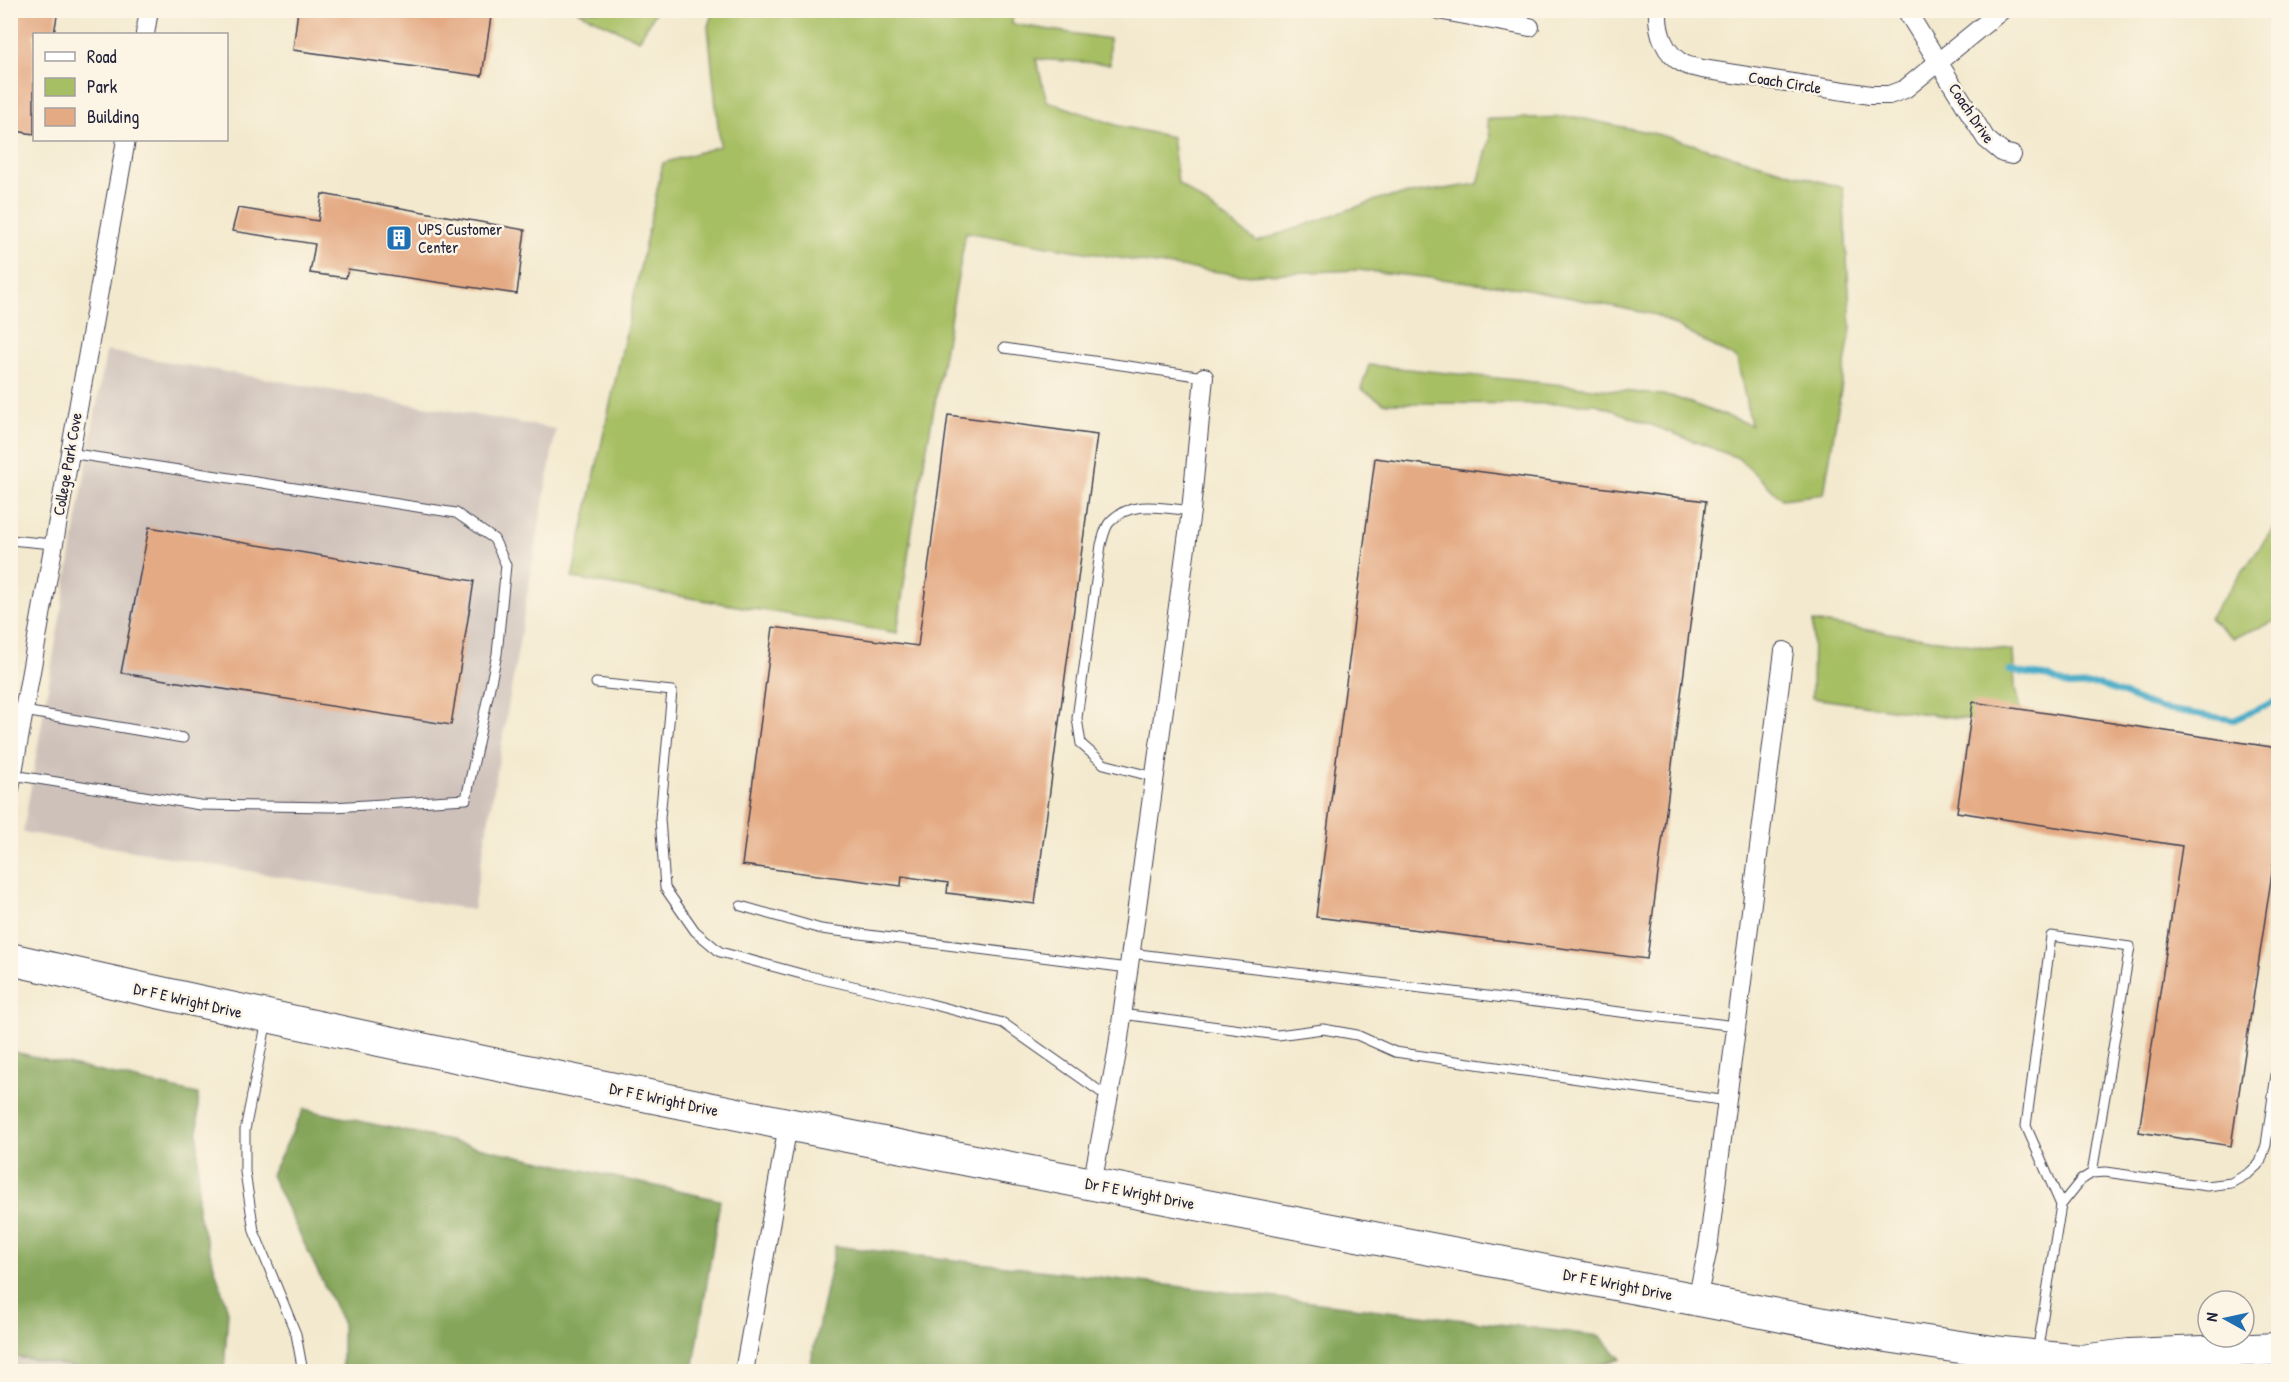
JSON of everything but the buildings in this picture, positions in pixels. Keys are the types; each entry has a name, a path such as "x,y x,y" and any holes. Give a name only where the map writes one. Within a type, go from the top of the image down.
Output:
{"highway":[{"name":"Dr F E Wright Drive","path":"10,959 268,1018 788,1125 1887,1336 1993,1353 2081,1361 2128,1355 2278,1349"},
{"path":"2081,1361 2112,1371"}],"street":[{"path":"145,33 149,10"},
{"path":"1438,10 1530,27"},
{"name":"Coach Circle","path":"1658,10 1657,23 1662,39 1670,52 1684,64 1702,69 1870,95 1889,95 1905,89 1939,62"},
{"name":"Coach Drive","path":"1906,10 1986,138 2003,153 2012,155"},
{"path":"1939,62 2002,10"},
{"name":"College Park Cove","path":"12,782 126,141"},
{"path":"1092,1184 1122,1014 1191,511 1204,377"},
{"path":"1697,1299 1708,1250 1784,651"},
{"path":"744,1371 788,1125"}],"lane":[{"path":"1004,348 1204,377"},
{"path":"12,782 200,805 333,807 466,799 497,654 506,565 494,539 456,513 69,453"},
{"path":"1154,777 1104,764 1081,744 1077,718 1085,660 1101,545 1108,524 1121,512 1141,506 1191,511"},
{"path":"10,540 53,544"},
{"path":"596,683 672,691 660,818 665,888 695,931 720,952 1002,1023 1108,1097"},
{"path":"24,711 183,738"},
{"path":"741,906 821,928 1736,1026"},
{"path":"2061,1205 2026,1126 2051,936 2130,947 2092,1173"},
{"path":"1122,1014 1278,1035 1323,1029 1357,1035 1395,1052 1727,1101"},
{"path":"268,1018 245,1130 245,1172 254,1231 296,1334 303,1371"},
{"path":"2036,1357 2061,1205 2081,1180 2092,1173 2105,1172 2137,1174 2207,1186 2231,1183 2249,1173 2260,1162 2266,1145 2278,1061"}],"shaded area":[{"path":"106,351 556,429 473,910 23,832"},
{"path":"11,1356 99,1371 11,1371"}],"green space":[{"path":"656,10 639,40 577,11"},
{"path":"713,11 1013,11 1012,24 1109,39 1110,64 1036,59 1047,101 1119,126 1172,137 1178,183 1257,242 1382,198 1478,184 1490,138 1487,119 1575,117 1661,135 1843,188 1851,328 1824,494 1782,499 1738,458 1596,404 1384,403 1361,389 1369,365 1671,396 1751,425 1737,359 1656,315 1522,288 1358,270 1242,275 1149,263 966,232 911,535 897,633 572,578 663,163 720,146 708,26"},
{"path":"2278,522 2278,620 2233,638 2209,618"},
{"path":"1813,622 2013,651 2015,688 2024,727 1812,698"},
{"path":"10,1051 198,1094 198,1214 228,1311 224,1371 99,1371 11,1356"},
{"path":"304,1109 720,1200 693,1371 342,1371 342,1322 271,1175"},
{"path":"835,1246 1600,1336 1621,1359 1576,1372 809,1371"}],"waterway":[{"path":"2009,671 2050,677 2069,686 2099,685 2159,708 2234,720 2278,700"}],"place":[{"name":"UPS Customer Center","path":"399,238"}]}
